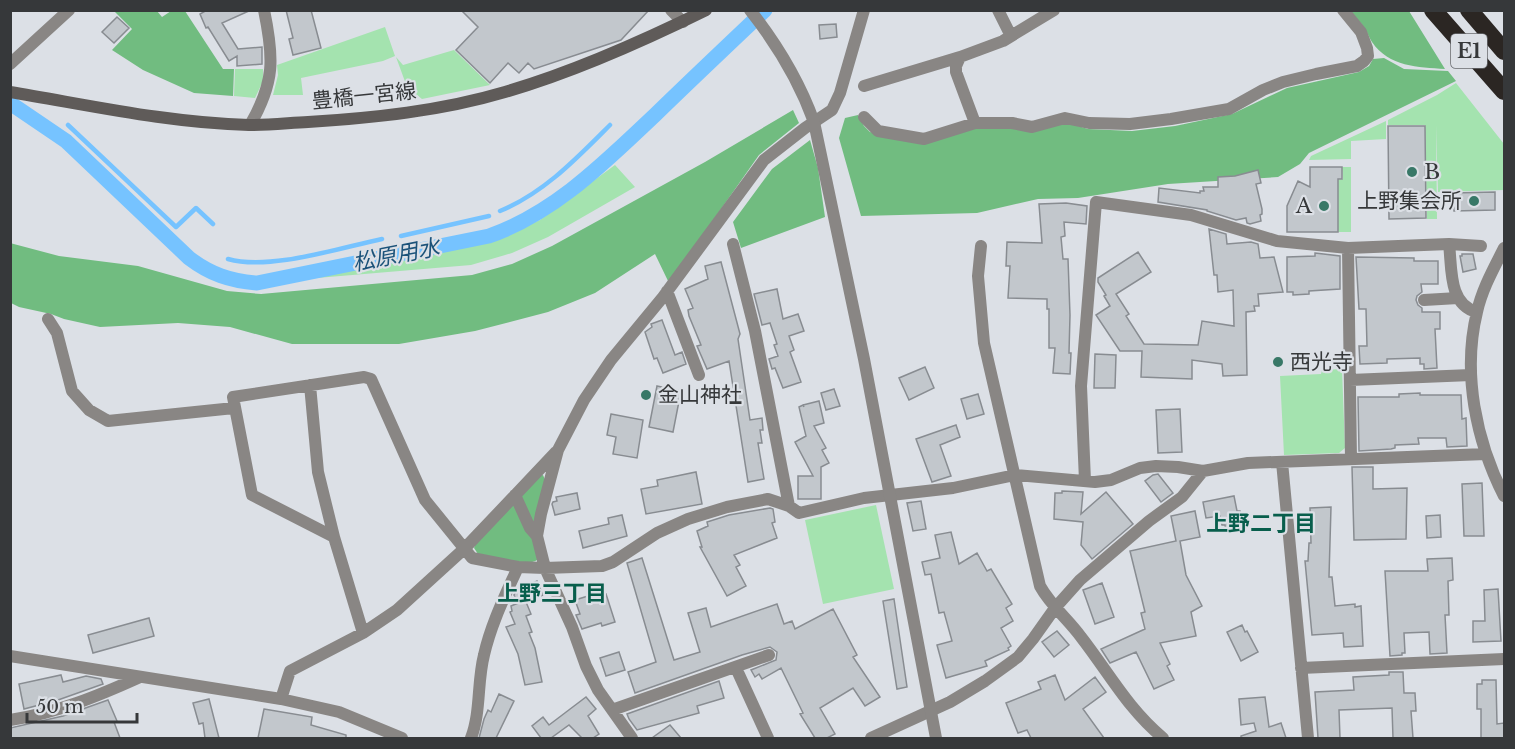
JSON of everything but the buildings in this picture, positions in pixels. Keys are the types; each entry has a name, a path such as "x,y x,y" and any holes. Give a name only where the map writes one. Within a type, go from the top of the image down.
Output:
{"highway":[{"name":"E1","path":"1433,10 1504,91"},
{"name":"E1","path":"1469,10 1504,51"}],"main road":[{"name":"豊橋一宮線","path":"10,92 202,122 250,125 366,119 433,108 504,92 614,53 706,10"}],"street":[{"path":"10,64 69,10"},
{"path":"250,125 262,105 271,74 269,34 264,10"},
{"path":"671,10 683,22"},
{"path":"537,536 558,450 584,400 605,368 667,291 764,160 832,110 864,10"},
{"path":"998,10 1011,36"},
{"path":"864,86 960,57 1011,36 1054,10"},
{"path":"864,117 878,131 924,139 975,123 1012,123 1032,127 1065,118 1089,123 1130,124 1228,109 1283,82 1358,66 1364,61 1368,56 1361,32 1343,10"},
{"path":"750,11 760,23 805,96 814,122 834,208 936,738"},
{"path":"960,57 956,72 975,123"},
{"path":"1085,481 1081,386 1096,202 1191,215 1276,241 1348,248 1449,244 1481,246"},
{"path":"733,244 755,331 789,506"},
{"path":"1449,244 1454,288 1458,298 1469,310 1477,312"},
{"path":"981,246 978,276 984,343 1037,576 1046,597 1081,636 1138,716 1163,738"},
{"path":"1348,248 1351,459"},
{"path":"1504,248 1488,281 1477,312 1471,375 1486,454 1504,496"},
{"path":"667,291 699,375"},
{"path":"1424,300 1458,298"},
{"path":"48,319 57,333 72,392 89,410 108,421 234,408"},
{"path":"1350,380 1471,375"},
{"path":"334,537 252,495 233,397 364,376 371,379 424,500 472,558 518,567 602,566 613,562 657,533 688,519 727,507 768,499 789,506 799,513 864,498 953,488 1015,475 1085,481 1111,480 1140,468 1156,466 1203,471 1248,463 1486,454"},
{"path":"310,385 318,472 334,537 363,633"},
{"path":"281,699 290,671 363,633 397,610 464,549 558,450"},
{"path":"1282,462 1308,738"},
{"path":"872,738 950,702 985,681 1018,657 1055,608 1080,580 1149,521 1182,497 1203,471"},
{"path":"515,495 530,528 537,536 545,568 572,627 586,666 632,738"},
{"path":"471,738 479,698 483,656 496,617 518,567"},
{"path":"612,710 769,655"},
{"path":"10,656 281,699 339,712 402,738"},
{"path":"1301,669 1504,659"},
{"path":"736,668 768,738"},
{"path":"10,720 35,717 83,702 141,676"}],"green space":[{"path":"114,11 157,11 162,17 171,11 185,11 223,69 234,69 233,96 194,93 143,70 112,50 132,29"},
{"path":"1350,11 1409,11 1445,69 1395,61 1379,50"},
{"path":"385,27 395,56 383,61 301,78 303,95 273,95 278,75 277,65"},
{"path":"454,50 490,85 422,99 407,87 396,57 403,65"},
{"path":"1384,58 1404,69 1448,71 1456,81 1309,153 1300,164 1278,177 1168,184 1078,198 1038,199 977,213 861,216 839,138 845,118 858,115 870,132 925,143 977,127 1065,122 1088,129 1132,131 1175,126 1232,114 1287,88 1359,72 1369,66 1373,59"},
{"path":"235,69 263,69 263,81 255,98 234,96"},
{"path":"1456,83 1504,144 1504,190 1438,192 1436,125 1437,219 1427,219 1425,125 1388,125 1388,120"},
{"path":"793,110 799,123 759,155 669,283 655,254 595,293 548,312 475,331 399,344 292,344 230,327 178,323 100,327 11,303 10,243 59,256 138,266 227,291 261,294 472,275 512,264 552,246 705,162"},
{"path":"1386,121 1386,139 1351,141 1351,159 1309,160 1311,156"},
{"path":"810,140 818,168 825,217 741,248 733,222 772,169"},
{"path":"615,165 635,187 548,237 512,253 471,265 293,280 492,241 540,220"},
{"path":"1342,167 1351,167 1351,232 1338,232 1338,180 1343,179"},
{"path":"1342,369 1345,448 1339,453 1284,455 1280,376 1321,374 1322,370"},
{"path":"543,475 546,482 539,559 533,562 517,563 478,554 474,548 478,538 537,476"},
{"path":"876,505 894,589 823,604 805,520"}],"waterway":[{"name":"松原用水","path":"10,103 66,141 189,258 221,276 257,283 489,236 536,214 598,168 765,10"},
{"path":"68,125 176,227 196,208 213,224"},
{"path":"500,211 545,185 610,125"},
{"path":"401,236 489,216"},
{"path":"228,259 245,262 283,260 382,239"}],"place":[{"name":"B","path":"1412,172"},
{"name":"上野集会所","path":"1474,201"},
{"name":"A","path":"1324,206"},
{"name":"西光寺","path":"1278,362"},
{"name":"金山神社","path":"646,395"}],"district":[{"name":"上野二丁目","path":"1261,523"},
{"name":"上野三丁目","path":"552,593"}]}
